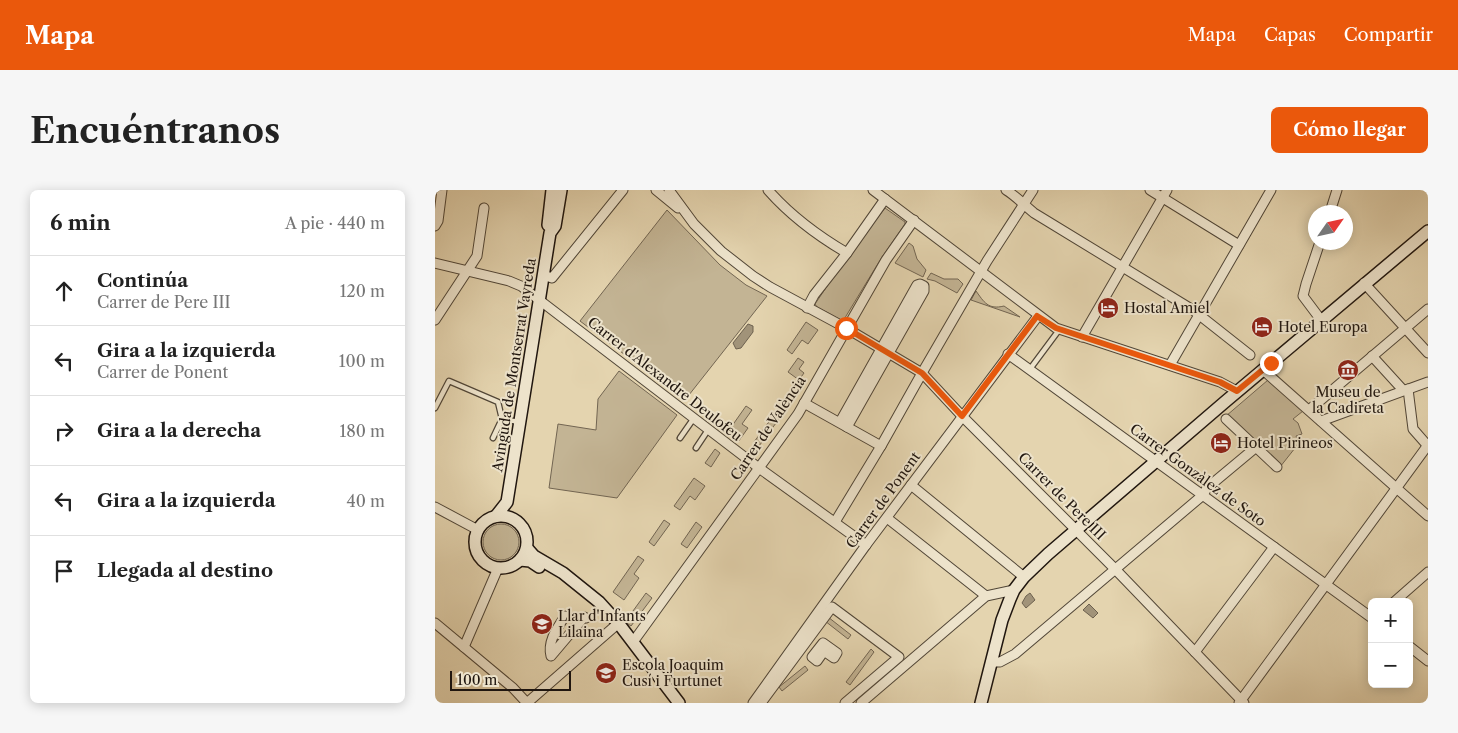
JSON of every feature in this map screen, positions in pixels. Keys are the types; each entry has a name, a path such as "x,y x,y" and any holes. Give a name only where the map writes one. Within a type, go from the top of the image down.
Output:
{"street":[{"path":"436,222 442,190"},
{"name":"Avinguda de Montserrat Vayreda","path":"550,233 547,229 552,190"},
{"name":"Avinguda de Montserrat Vayreda","path":"496,516 507,502 550,233 555,226 561,190"},
{"path":"543,275 552,278 623,190"},
{"path":"656,190 694,224"},
{"path":"669,190 694,224"},
{"path":"768,190 805,225 847,253"},
{"path":"873,190 1037,316 1059,330 1171,365 1220,382 1237,391"},
{"path":"1006,190 1034,212 1199,314 1250,356"},
{"path":"835,522 981,272 1033,190"},
{"path":"1150,190 1164,194 1239,245"},
{"path":"1171,365 1271,190"},
{"path":"1332,205 1337,190"},
{"path":"1083,336 1164,194"},
{"path":"807,308 814,295 847,253 885,199"},
{"path":"435,320 477,256 484,208"},
{"name":"Carrer de València","path":"633,642 798,414 886,260 913,220"},
{"name":"Carrer de Pere III","path":"694,224 721,252 753,276 807,308 886,350 922,373 962,416 1115,569 1241,702"},
{"path":"981,703 1005,611 1014,590 1038,562 1237,391 1428,231"},
{"path":"1317,250 1303,296 1321,320"},
{"name":"Carrer d'Alexandre Deulofeu","path":"435,263 509,281 521,286 759,468 866,546"},
{"path":"1365,283 1428,353"},
{"path":"843,425 886,350 924,291 924,286 917,285 886,350"},
{"path":"1309,410 1428,309"},
{"name":"Carrer de Ponent","path":"753,703 911,484 1037,316"},
{"name":"Carrer Gonzàlez de Soto","path":"1009,354 1368,615"},
{"path":"1241,702 1325,584 1428,445 1413,429 1406,390 1372,356"},
{"path":"1263,370 1428,516"},
{"path":"1321,421 1428,382"},
{"path":"804,403 881,446"},
{"path":"1226,420 1277,468"},
{"path":"991,662 1000,662 1015,654 1203,495 1207,488 1255,448"},
{"path":"911,484 1024,577"},
{"path":"507,502 515,519 526,533 527,548 533,556 563,573 599,602 633,642 679,703"},
{"path":"435,507 478,530"},
{"path":"515,519 496,516 482,523 475,539 476,549 481,558 488,564 497,568 506,568 520,560 527,548"},
{"path":"887,518 986,596"},
{"path":"1195,652 1274,547"},
{"path":"520,560 530,561 557,576 596,606 672,703"},
{"path":"465,647 497,568"},
{"path":"1398,598 1428,572"},
{"path":"861,703 986,596 1014,590"},
{"path":"761,703 832,607 899,657 845,703"},
{"path":"565,616 554,633 550,651 551,656 584,617 586,618"},
{"path":"435,623 513,688 527,703 614,627"},
{"path":"1413,649 1428,661"}],"lane":[{"path":"1030,369 1059,330"},
{"path":"435,408 449,380 498,402 502,419 493,438"},
{"path":"680,438 694,418"},
{"path":"502,419 520,422"},
{"path":"696,448 709,430"}],"shaded area":[{"path":"885,208 905,222 905,224 882,257 843,321 817,307 815,304"},
{"path":"667,210 720,265 746,285 767,296 685,400 580,321"},
{"path":"909,243 913,246 917,259 926,270 923,277 895,263"},
{"path":"931,273 944,279 958,279 963,284 957,293 935,281 927,279"},
{"path":"976,291 981,299 990,306 1004,306 1020,317 971,300"},
{"path":"806,322 818,330 808,344 802,340 792,354 787,350"},
{"path":"748,324 753,326 753,332 741,348 736,349 733,343"},
{"path":"798,358 804,362 799,369 804,373 799,380 788,372"},
{"path":"619,371 677,415 617,498 549,488 558,424 596,430 598,399"},
{"path":"1268,380 1303,411 1293,419 1298,423 1302,434 1296,436 1299,443 1280,467 1226,416"},
{"path":"746,406 752,410 742,424 748,428 738,442 727,433"},
{"path":"774,415 779,419 759,446 754,442"},
{"path":"715,449 720,453 711,467 705,463"},
{"path":"694,478 705,486 695,500 690,496 680,510 674,506"},
{"path":"664,520 670,524 654,546 649,542"},
{"path":"696,522 702,527 687,548 681,544"},
{"path":"501,524 514,529 519,542 514,555 501,560 488,555 483,542 488,529"},
{"path":"638,556 644,560 634,574 639,578 624,600 613,592"},
{"path":"646,593 652,598 631,626 625,622"},
{"path":"1030,593 1035,600 1026,608 1022,603"},
{"path":"1089,604 1098,613 1093,618 1083,610"},
{"path":"828,617 851,635 848,639 825,621"},
{"path":"871,649 874,652 850,685 846,682"},
{"path":"805,666 808,670 782,691 779,687"}],"place":[{"name":"Hostal Amiel","path":"1108,308"},
{"name":"Hotel Europa","path":"1262,327"},
{"name":"Museu de la Cadireta","path":"1348,370"},
{"name":"Hotel Pirineos","path":"1221,443"},
{"name":"Llar d'Infants Lilaina","path":"542,624"},
{"name":"Escola Joaquim Cusí i Furtunet","path":"606,673"}],"route":[{"path":"846,328 922,373 962,416 1037,316 1056,328 1220,382 1237,391 1271,363"}]}
